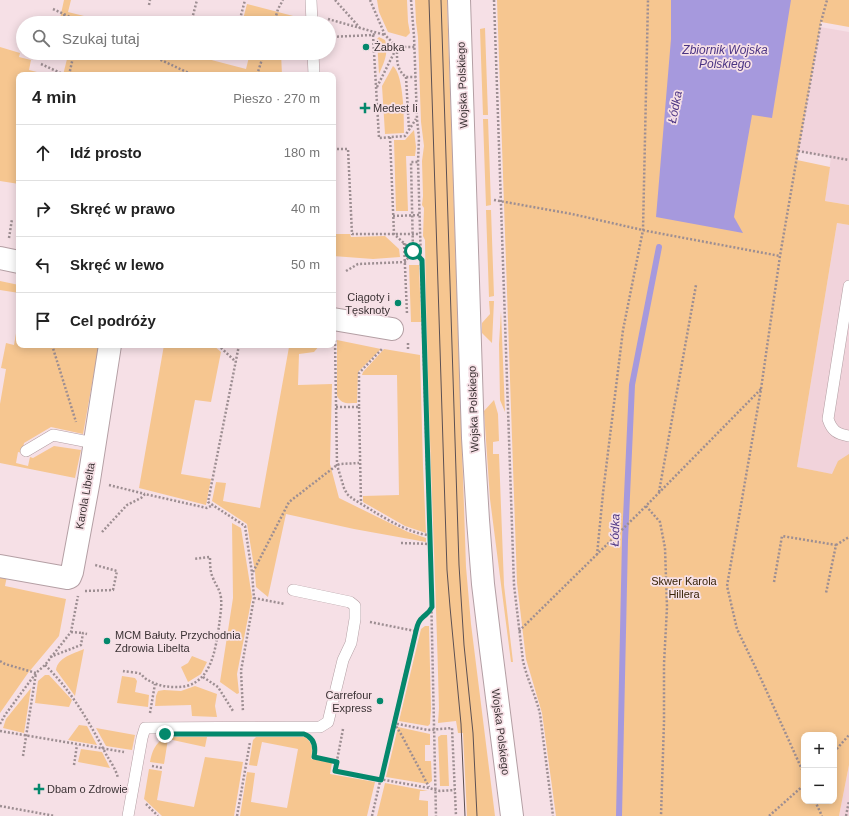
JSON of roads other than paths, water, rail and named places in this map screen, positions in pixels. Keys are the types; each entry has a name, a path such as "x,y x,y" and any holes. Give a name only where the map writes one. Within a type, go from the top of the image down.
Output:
{"main road":[{"name":"Wojska Polskiego","path":"459,0 473,422 478,520 483,584 512,816"},
{"path":"336,328 398,332"},
{"name":"Karola Libelta","path":"0,566 67,578 70,576 72,572 110,348"}],"lane":[{"path":"311,0 312,16"},
{"path":"313,60 314,72"},
{"path":"849,286 828,419 833,431 849,436"},
{"path":"26,451 53,435 94,443"},
{"path":"128,816 145,728 320,727 328,722 342,660 351,643 355,619 355,606 350,602 293,590"}],"water":[{"name":"Zbiornik Wojska Polskiego","path":"671,0 791,0 772,118 752,115 734,217 743,233 656,217 671,39"}],"waterway":[{"name":"Łódka","path":"619,816 625,540 632,385 659,247"}],"tram line":[{"path":"429,0 447,570 461,724 465,816"},
{"path":"441,0 459,565 464,645 473,733 477,816"}],"place":[{"name":"Żabka","path":"366,47"},
{"name":"Medest Ii","path":"365,108"},
{"name":"Ciągoty i Tęsknoty","path":"398,303"},
{"name":"MCM Bałuty. Przychodnia Zdrowia Libelta","path":"107,641"},
{"name":"Carrefour Express","path":"380,701"},
{"name":"Dbam o Zdrowie","path":"39,789"}],"park label":[{"name":"Skwer Karola Hillera","path":"684,587"}]}
